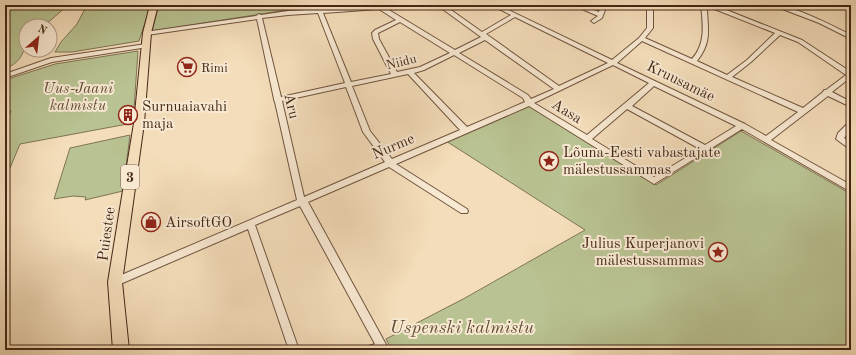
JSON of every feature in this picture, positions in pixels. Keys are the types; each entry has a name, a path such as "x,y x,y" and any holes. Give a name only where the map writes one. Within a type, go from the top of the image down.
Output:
{"highway":[{"name":"Puiestee","path":"121,350 115,282 138,123 147,33 154,5"}],"street":[{"path":"440,5 559,88"},
{"name":"Kruusamäe","path":"494,5 742,126 851,189"},
{"path":"576,5 601,15"},
{"path":"594,21 601,15 604,5"},
{"name":"Nurme","path":"115,282 529,103 613,63 641,39 650,28 650,5"},
{"path":"694,62 702,51 706,42 704,5"},
{"path":"709,5 800,41 850,74 766,140"},
{"path":"776,5 786,7 850,36"},
{"path":"147,33 259,16 354,7 382,6"},
{"name":"Aasa","path":"382,6 400,20 526,97 529,103 654,181 742,126"},
{"path":"320,11 367,132 390,163 464,210"},
{"name":"Niidu","path":"277,100 422,69 484,38 484,33 514,15"},
{"name":"Aru","path":"259,16 301,201 305,205 379,349"},
{"path":"395,75 376,39 375,33 400,20"},
{"path":"728,77 749,61 779,33"},
{"path":"641,39 803,111"},
{"path":"5,76 50,60 146,46"},
{"path":"410,72 465,130"},
{"path":"587,139 653,82"},
{"path":"826,92 851,105"},
{"path":"627,106 706,148"},
{"path":"851,125 841,135 840,139 851,147"},
{"path":"250,223 294,350"}],"green space":[{"path":"5,5 68,5 53,18 18,18 18,58 19,58 5,69"},
{"path":"87,5 151,5 139,41 72,52 58,52 58,47 61,42 77,24"},
{"path":"159,5 286,5 287,10 152,31"},
{"name":"Uus-Jaani kalmistu","path":"138,51 133,123 20,144 5,180 5,127 11,111 5,112 5,80 55,64"},
{"name":"Uspenski kalmistu","path":"528,105 656,185 741,131 851,194 851,350 392,350 386,339 465,298 585,230 446,141"},
{"path":"130,135 123,191 85,200 86,197 73,196 54,199 70,148"}],"place":[{"name":"Rimi","path":"187,67"},
{"name":"Surnuaiavahi maja","path":"128,115"},
{"name":"Lõuna-Eesti vabastajate mälestussammas","path":"549,161"},
{"name":"AirsoftGO","path":"151,222"},
{"name":"Julius Kuperjanovi mälestussammas","path":"718,252"}]}
